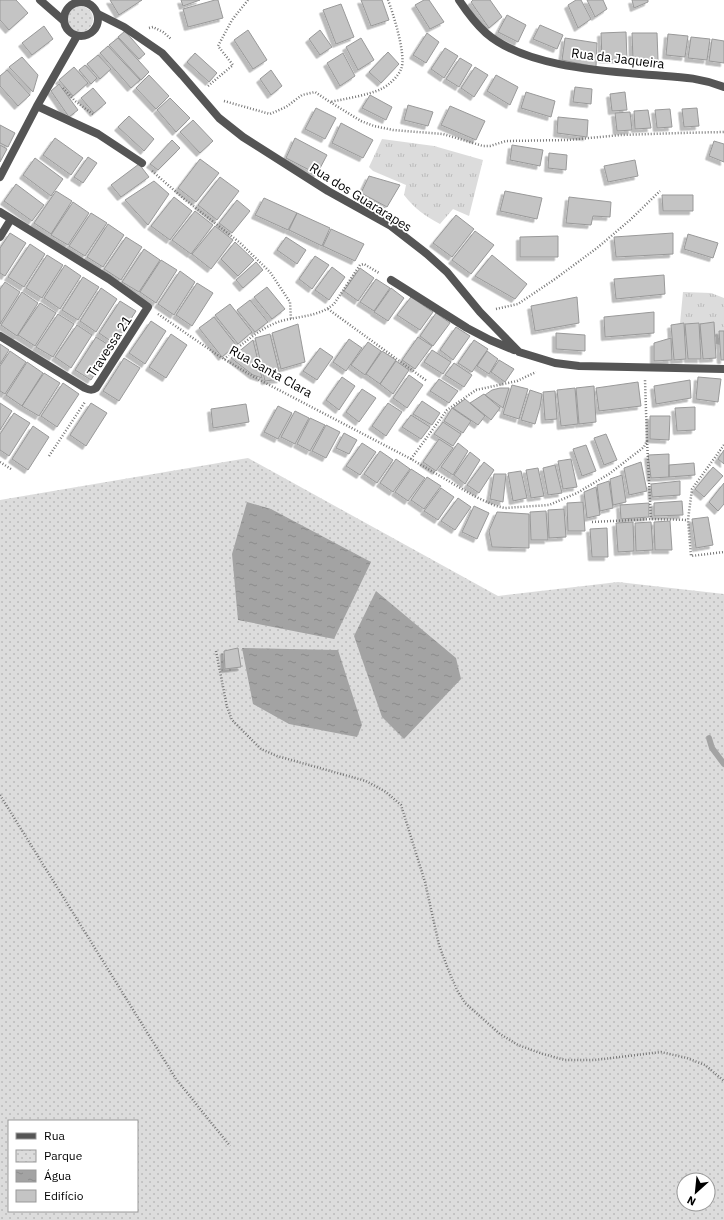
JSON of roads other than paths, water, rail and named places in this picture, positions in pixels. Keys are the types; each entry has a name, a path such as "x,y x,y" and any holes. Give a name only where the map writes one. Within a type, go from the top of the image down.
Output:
{"street":[{"path":"40,0 64,21 69,31 77,36 83,36 94,31 97,26 98,14 96,9 88,2 77,1 68,7 65,12 64,21"},
{"name":"Rua da Jaqueira","path":"459,0 468,14 487,33 505,45 531,56 587,69 698,78 724,88"},
{"name":"Rua dos Guararapes","path":"98,14 124,27 162,54 219,118 243,137 328,191 391,226 427,254 447,272 480,312 519,352 555,363 579,366 724,369"},
{"path":"0,177 37,106 77,36"},
{"path":"37,106 98,134 142,163"},
{"path":"0,212 11,219 0,237"},
{"name":"Travessa 21","path":"0,336 89,389 96,388 148,307 109,280 11,219"},
{"path":"391,280 467,328 490,340 519,352"}],"water":[{"path":"247,502 271,509 371,562 334,639 238,620 232,554"},
{"path":"376,591 456,658 461,679 404,739 382,717 354,636"},
{"path":"242,648 338,650 362,725 357,737 289,724 253,704"}],"waterway":[{"path":"709,738 712,748 724,764"}]}
